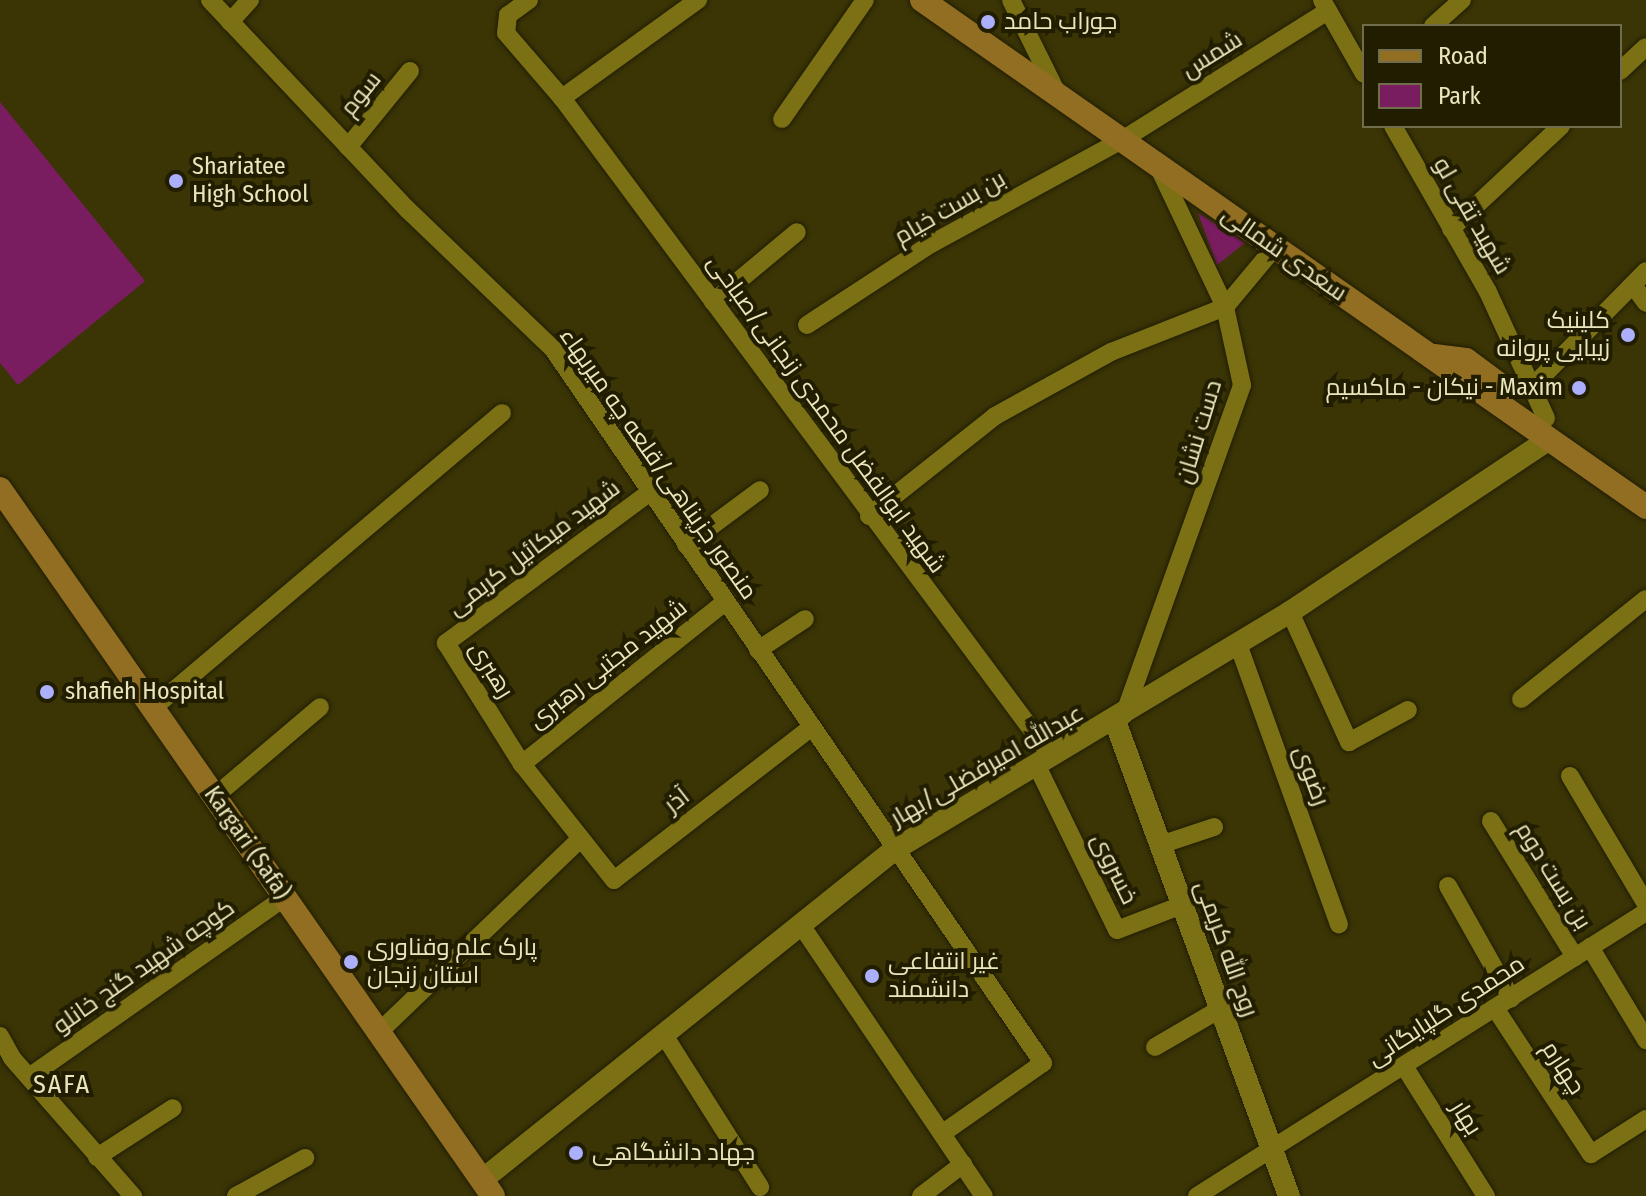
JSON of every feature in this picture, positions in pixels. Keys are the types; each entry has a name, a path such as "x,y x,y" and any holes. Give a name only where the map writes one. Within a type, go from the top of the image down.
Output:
{"main road":[{"name":"سعدی شمالی","path":"922,0 1430,356 1548,429 1615,486 1646,507"},
{"name":"Kargari (Safa)","path":"0,489 488,1188"}],"street":[{"name":"منصور جزپناهی/قلعه چه میربهاء","path":"210,0 348,147 553,349 1043,1063 943,1133"},
{"path":"230,22 250,0"},
{"name":"شهید ابوالفضل محمدی زنجانی/صباحی","path":"529,0 504,25 713,302 1044,762"},
{"path":"562,98 698,0"},
{"path":"782,119 865,0"},
{"path":"1011,0 1058,95"},
{"path":"1435,24 1462,0"},
{"path":"1325,6 1362,71"},
{"name":"شمس","path":"1122,140 1325,6"},
{"path":"1622,69 1646,47"},
{"name":"سوم","path":"348,147 410,71"},
{"name":"شهید تقی لو","path":"1394,128 1534,385 1548,429"},
{"path":"1451,229 1559,128"},
{"name":"بن بست خیام","path":"807,325 931,244 1122,140"},
{"name":"دست نشان","path":"1119,718 1242,385 1225,307 1158,166"},
{"path":"713,302 797,232"},
{"path":"869,516 995,416 1111,352 1225,307 1275,247"},
{"path":"1534,385 1639,278 1646,303"},
{"path":"153,708 502,413"},
{"name":"عبدالله امیرفضلی/بهار","path":"488,1188 664,1035 894,850 1119,718 1290,612 1548,429"},
{"path":"686,545 760,490"},
{"name":"شهید میکائیل کریمی","path":"446,643 650,492"},
{"path":"1521,699 1646,599"},
{"name":"شهید مجتبی رهبری","path":"522,764 725,602"},
{"path":"1290,612 1349,742 1408,710"},
{"path":"758,650 805,619"},
{"name":"رهبری","path":"446,643 522,764 579,840"},
{"name":"رضوی","path":"1238,644 1339,924"},
{"path":"214,797 320,707"},
{"name":"روح الله کریمی","path":"1119,718 1160,845 1289,1196"},
{"name":"آذر","path":"579,840 614,880 811,728"},
{"name":"خسروی","path":"1044,762 1117,930 1182,905"},
{"path":"1570,776 1646,904"},
{"name":"بن بست دوم","path":"1491,821 1646,1040"},
{"path":"1160,845 1214,827"},
{"path":"379,1032 579,840"},
{"name":"چهارم","path":"1448,886 1503,1003 1591,1154 1646,1119"},
{"name":"کوچه شهید گنج خانلو","path":"32,1075 285,897"},
{"name":"محمدی گلپایگانی","path":"1197,1196 1646,912"},
{"path":"801,925 984,1196"},
{"path":"1155,1047 1220,1009"},
{"path":"664,1035 760,1187"},
{"path":"0,1036 6,1062 32,1075 97,1157 133,1196"},
{"name":"بهار","path":"1404,1066 1486,1196"},
{"path":"97,1157 173,1108"},
{"path":"236,1196 305,1158"},
{"path":"921,1196 963,1164"}],"green space":[{"path":"0,102 145,281 18,385 0,363"},
{"path":"1198,213 1245,243 1217,265"}],"place":[{"name":"جوراب حامد","path":"988,22"},
{"name":"Shariatee High School","path":"176,181"},
{"name":"کلینیک زیبایی پروانه","path":"1628,335"},
{"name":"نیکان - ماکسیم - Maxim","path":"1579,388"},
{"name":"shafieh Hospital","path":"47,692"},
{"name":"پارک علم وفناوری استان زنجان","path":"351,962"},
{"name":"غیر انتفاعی دانشمند","path":"872,976"},
{"name":"جهاد دانشگاهی","path":"576,1153"}],"district":[{"name":"SAFA","path":"62,1085"}]}
